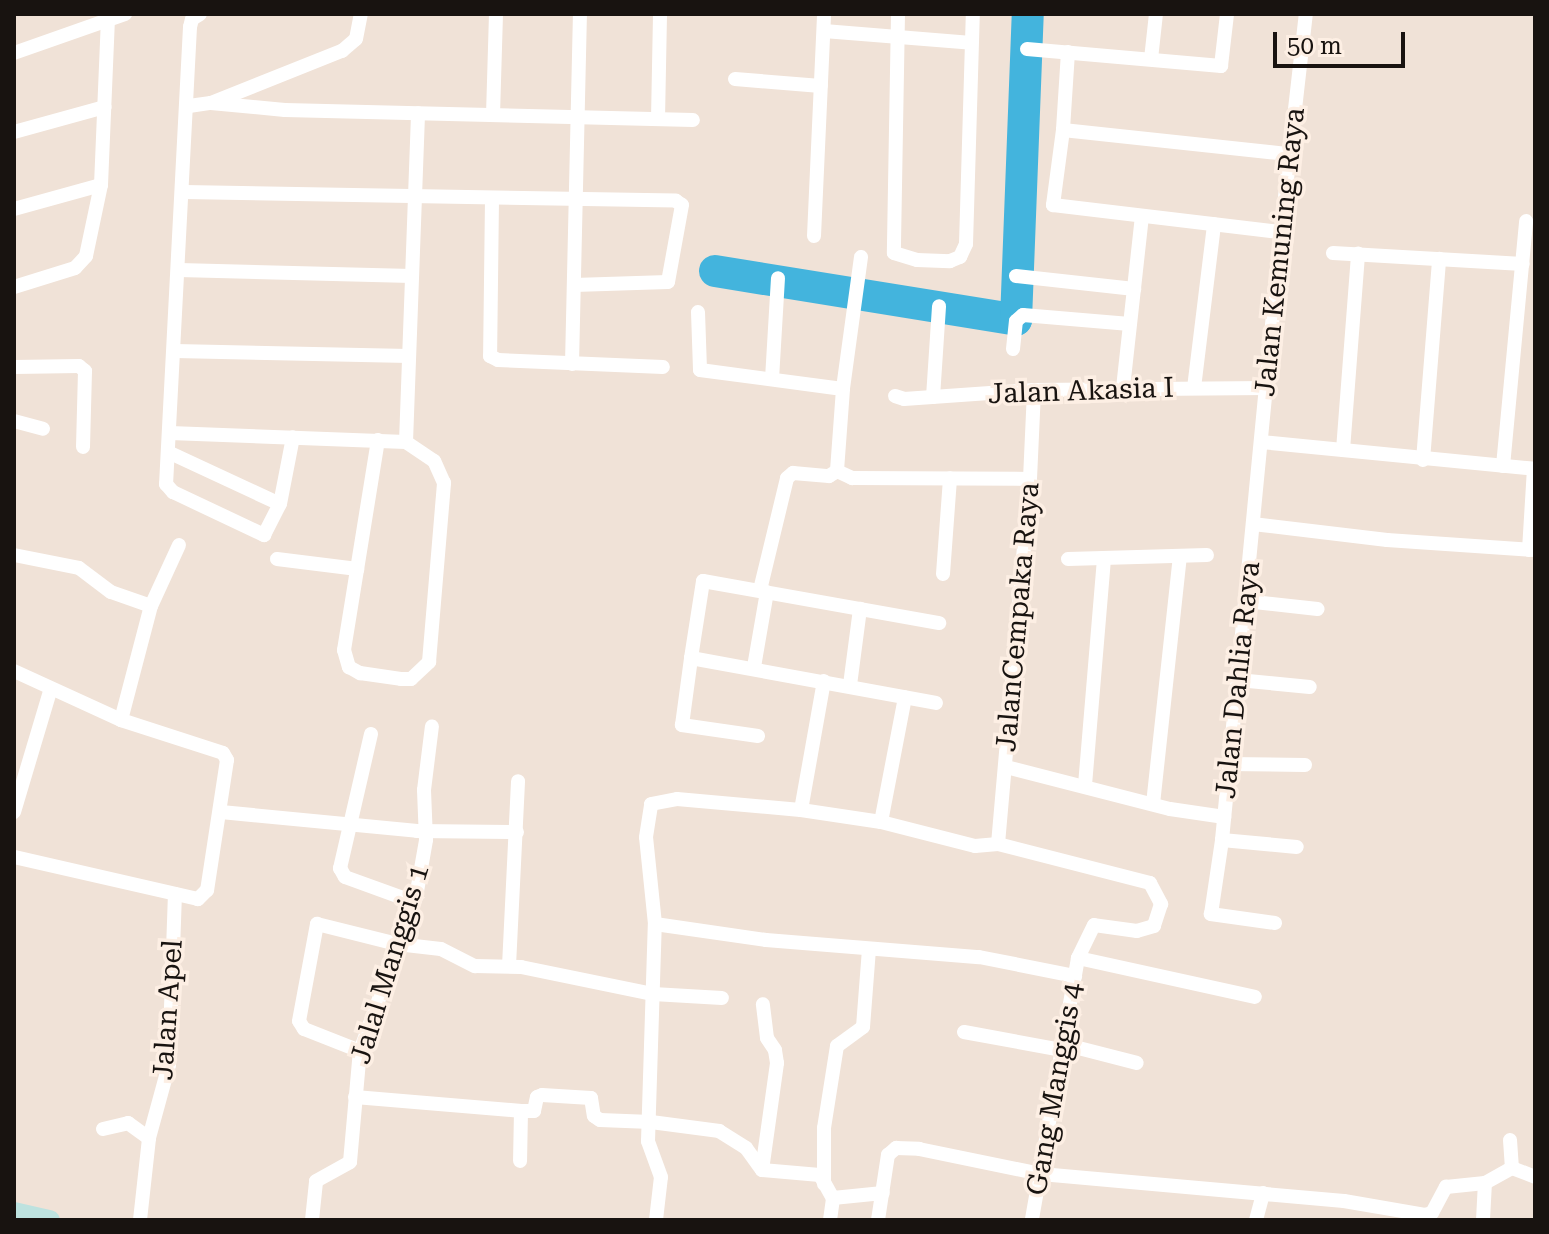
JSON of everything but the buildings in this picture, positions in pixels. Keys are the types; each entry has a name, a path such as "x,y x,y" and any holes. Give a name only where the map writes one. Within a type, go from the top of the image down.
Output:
{"street":[{"path":"14,53 89,20 125,14"},
{"path":"200,14 192,19 190,27 189,106 165,478 168,489 261,535 269,532 280,504 293,437"},
{"path":"211,103 342,51 356,39 361,14"},
{"path":"493,115 496,14"},
{"path":"572,364 580,14"},
{"path":"658,119 660,14"},
{"path":"814,236 824,14"},
{"path":"898,14 894,253 917,260 950,261 960,257 966,244 973,14"},
{"path":"1151,59 1156,14"},
{"path":"1027,49 1221,66 1227,14"},
{"name":"Jalan Kemuning Raya","path":"1261,442 1306,14"},
{"path":"14,287 75,268 83,262 101,185 108,19"},
{"path":"824,31 972,43"},
{"path":"1068,52 1063,130 1053,205 1281,232"},
{"path":"735,79 821,86"},
{"path":"189,106 211,103 285,110 693,120"},
{"path":"14,132 105,107"},
{"path":"406,442 418,113"},
{"path":"1063,130 1289,154"},
{"path":"14,209 101,185"},
{"path":"184,192 676,201 682,209 668,282 574,285"},
{"path":"492,199 490,356 498,360 663,367"},
{"path":"1123,388 1142,216"},
{"path":"1503,466 1526,221"},
{"path":"1194,388 1214,224"},
{"path":"1333,253 1523,264"},
{"path":"1343,450 1358,254"},
{"path":"837,471 843,389 861,257"},
{"path":"1423,460 1439,259"},
{"path":"179,270 412,276"},
{"path":"1016,276 1134,289"},
{"path":"772,379 778,278"},
{"path":"933,397 939,306"},
{"path":"698,312 700,370 843,389"},
{"path":"1013,349 1016,321 1023,315 1130,324"},
{"path":"175,351 409,356"},
{"path":"14,367 79,366 85,371 83,447"},
{"name":"Jalan Akasia I","path":"895,396 904,399 1034,390 1267,388"},
{"name":"JalanCempaka Raya","path":"998,844 1030,479 1034,390"},
{"path":"14,421 43,429"},
{"path":"170,433 378,440 406,442 434,461 444,483 429,662 411,679 360,673 349,667 344,650 378,440"},
{"path":"1253,524 1387,540 1532,550 1534,469 1261,442"},
{"name":"Jalan Dahlia Raya","path":"1261,442 1213,917 1275,923"},
{"path":"168,452 280,504"},
{"path":"837,471 852,478 1030,479"},
{"path":"754,667 763,591 787,478 801,473 829,476 837,471"},
{"path":"943,574 950,478"},
{"path":"121,720 151,606 179,545"},
{"path":"14,555 79,568 111,592 151,606"},
{"path":"1068,559 1207,555"},
{"path":"1153,804 1180,556"},
{"path":"277,559 357,569"},
{"path":"1085,785 1104,559"},
{"path":"758,736 682,725 703,581 939,623"},
{"path":"1245,601 1318,609"},
{"path":"850,685 860,609"},
{"path":"691,658 754,667 936,703"},
{"path":"14,671 121,720 223,753 227,760 207,890 198,899 14,857"},
{"path":"1238,680 1310,687"},
{"path":"801,810 824,681"},
{"path":"14,812 17,792 51,688"},
{"path":"881,822 905,697"},
{"name":"Jalal Manggis 1","path":"312,1220 316,1181 324,1174 345,1168 350,1162 360,1051 414,902 426,831 424,790 432,726"},
{"path":"371,734 341,873 414,902"},
{"path":"1228,764 1305,765"},
{"path":"1006,767 1153,804 1224,817"},
{"path":"509,966 518,781"},
{"path":"656,1220 661,1177 648,1141 655,924 646,837 651,804 677,799 801,810 881,822 975,846 998,844 1142,879 1155,888 1161,904 1154,926 1137,931 1094,925 1078,958 1255,997"},
{"path":"221,812 426,831 517,832"},
{"path":"1222,840 1297,847"},
{"name":"Jalan Apel","path":"140,1220 149,1138 169,1065 175,894"},
{"path":"360,1051 304,1029 299,1021 317,924 397,944 441,949 475,966 509,966 653,994 722,998"},
{"path":"655,924 766,940 979,957 1075,976"},
{"path":"824,1184 824,1128 837,1046 863,1027 869,949"},
{"name":"Gang Manggis 4","path":"1032,1220 1078,958"},
{"path":"762,1170 777,1063 767,1038 763,1004"},
{"path":"964,1032 1063,1047 1137,1063"},
{"path":"355,1097 521,1111 534,1111 537,1097 542,1095 586,1097 594,1102 596,1119 719,1131 746,1148 762,1170 820,1175 833,1198 830,1220"},
{"path":"520,1161 521,1111"},
{"path":"103,1129 128,1123 149,1138"},
{"path":"1510,1140 1512,1168"},
{"path":"878,1220 888,1155 896,1148 919,1149 1041,1174 1344,1201 1425,1215 1432,1213 1446,1187 1485,1183 1512,1168"},
{"path":"1512,1168 1535,1177"},
{"path":"1483,1220 1485,1183"},
{"path":"833,1198 883,1193"},
{"path":"1256,1220 1263,1193"},
{"path":"14,1212 50,1220"}],"waterway":[{"path":"715,271 1016,320 1028,14"}]}
